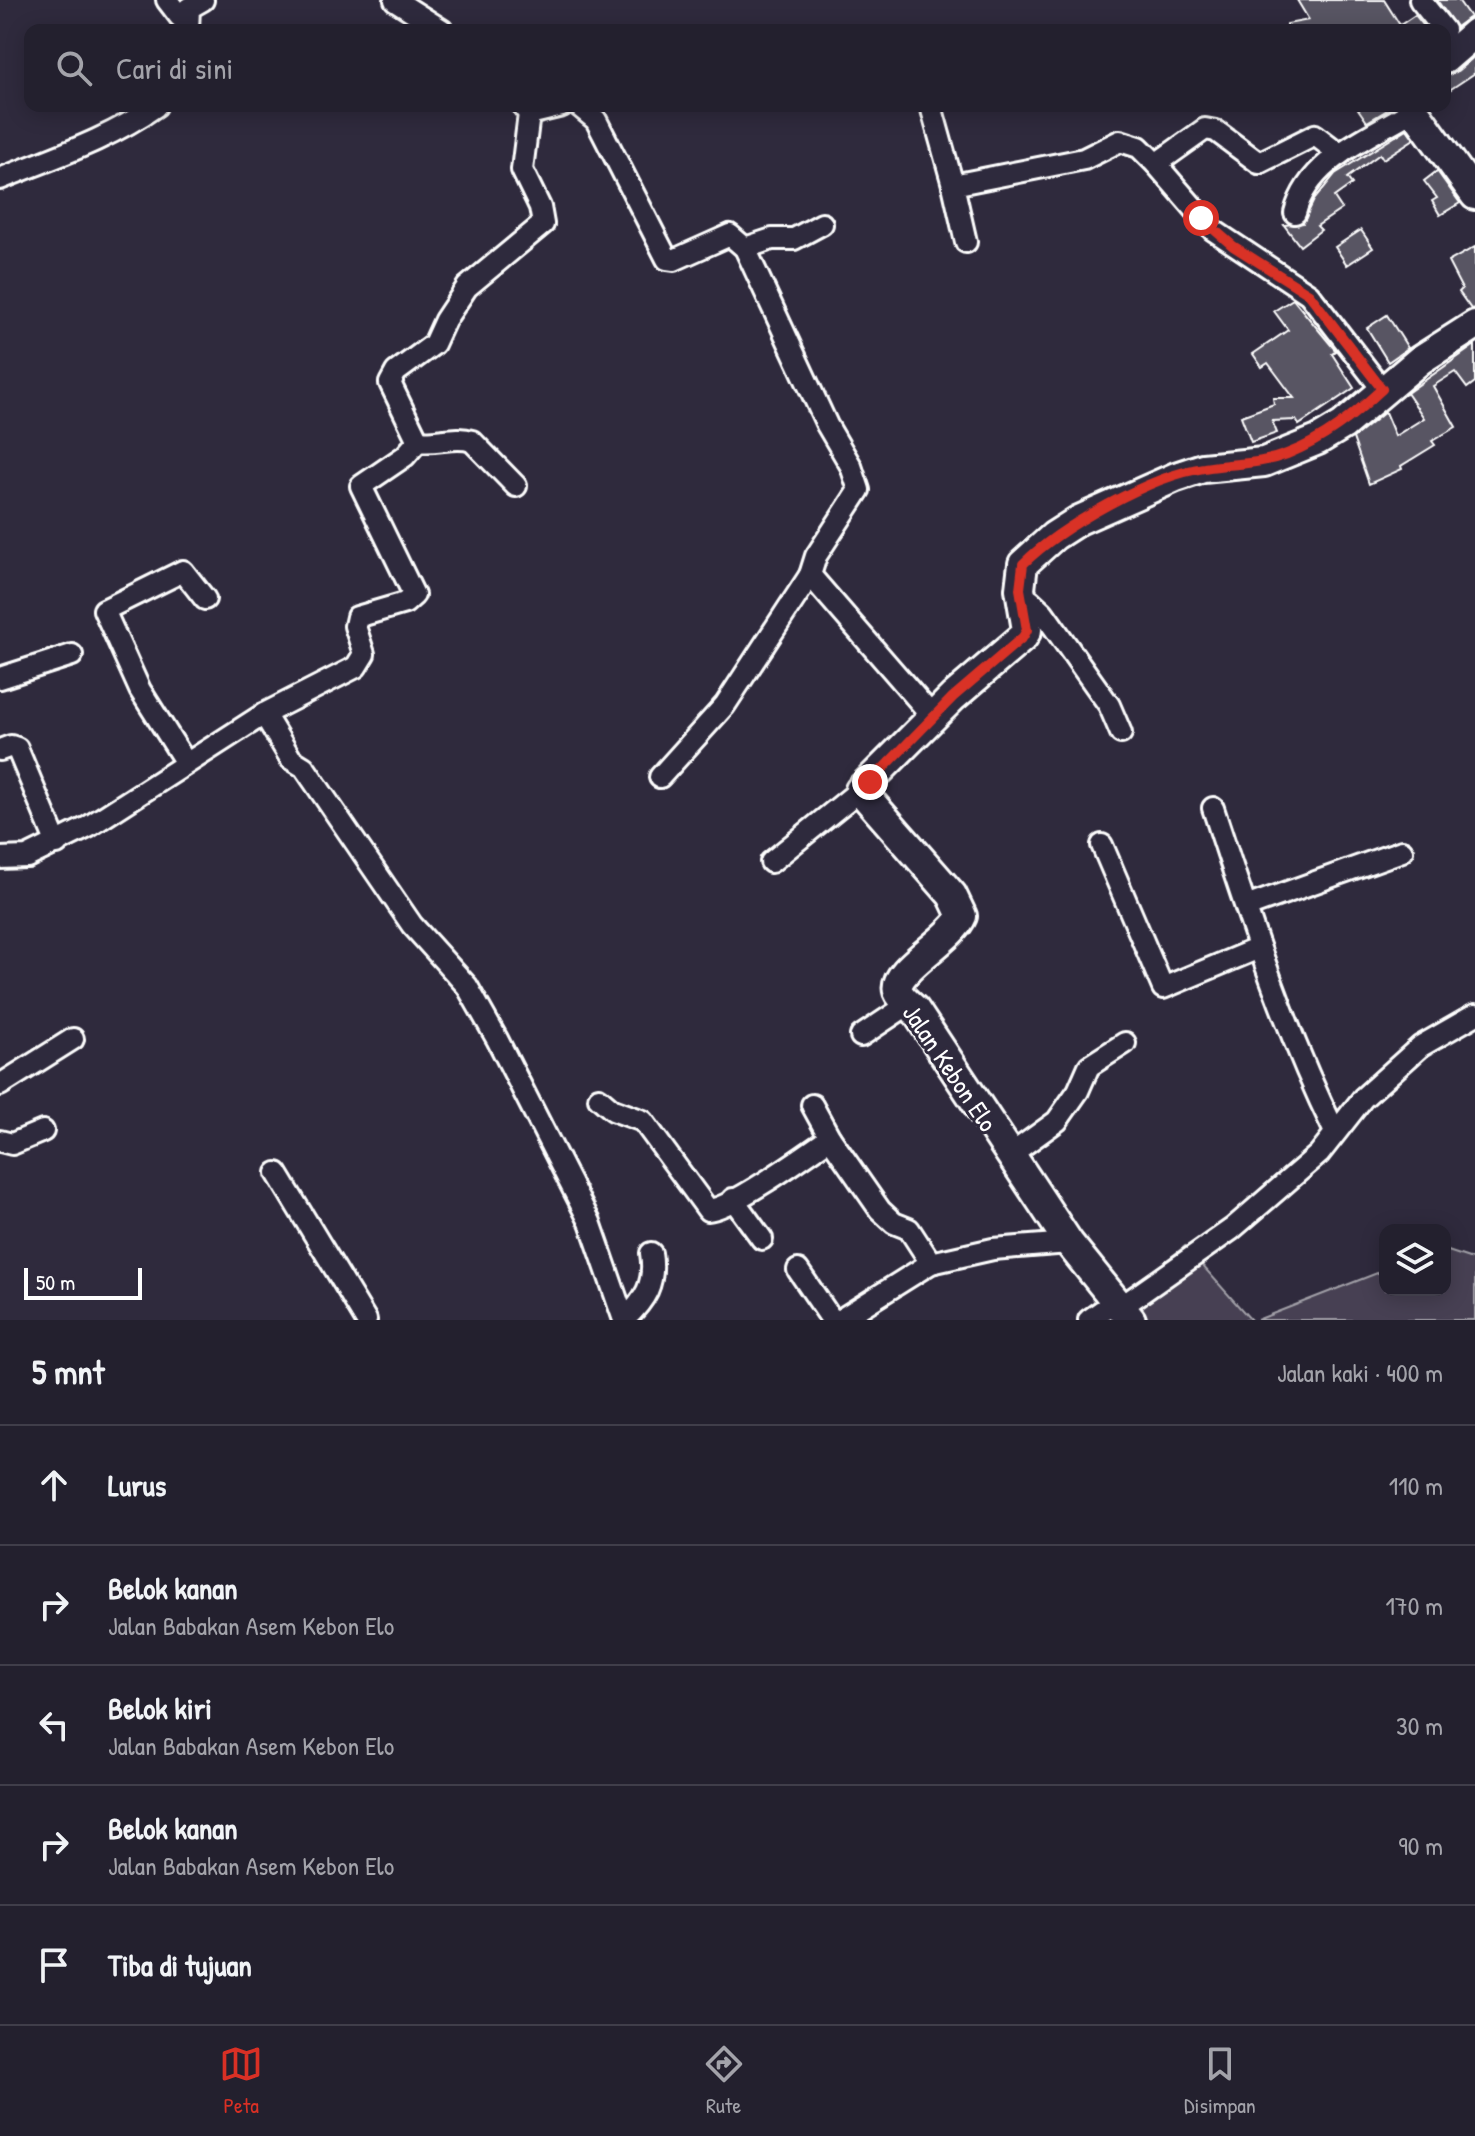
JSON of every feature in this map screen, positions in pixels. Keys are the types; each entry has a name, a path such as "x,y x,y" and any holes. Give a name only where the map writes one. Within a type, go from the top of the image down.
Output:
{"street":[{"path":"167,0 180,17 196,4"},
{"path":"395,0 433,24"},
{"path":"1420,0 1440,24"},
{"path":"190,24 196,4"},
{"path":"0,179 49,162 124,127 147,112"},
{"path":"418,441 390,383 392,376 429,350 467,287 543,224 540,207 522,170 526,112"},
{"path":"590,112 667,259 674,260 730,235 745,248 827,425 851,466 859,490 816,556 810,575 725,705 660,777"},
{"path":"933,112 966,242"},
{"path":"1295,213 1301,191 1320,170 1407,112"},
{"path":"1414,112 1475,195"},
{"path":"1156,164 1205,129 1216,131 1259,163 1315,135 1340,154"},
{"path":"953,185 1084,159 1120,141 1139,147 1213,230 1309,294 1382,389"},
{"path":"745,248 772,239 794,239 822,224"},
{"path":"771,862 860,790 933,717 1023,637 1027,630 1021,600 1023,564 1079,520 1138,492 1203,468 1244,467 1290,453 1343,425 1420,360 1475,325"},
{"path":"418,441 440,443 464,438 472,441 516,486"},
{"path":"0,858 27,857 57,844 117,811 264,714 356,667 364,654 355,626 357,617 405,603 414,595 361,486 405,456 418,441"},
{"path":"186,763 140,690 104,610 183,571 205,599"},
{"path":"810,575 933,717"},
{"path":"1021,600 1030,600 1043,612 1109,705 1121,733"},
{"path":"0,678 72,655"},
{"path":"264,714 291,759 304,767 412,925 467,986 530,1100 590,1222 624,1320 640,1305 652,1284 651,1253"},
{"path":"0,750 11,746 17,748 57,844"},
{"name":"Jalan Kebon Elo","path":"860,790 934,873 961,910 959,924 952,933 898,979 900,995 1069,1243 1123,1309"},
{"path":"1213,808 1300,1060 1334,1130"},
{"path":"1102,845 1163,988 1259,948"},
{"path":"1246,907 1402,851"},
{"path":"861,1036 909,1004"},
{"path":"1089,1320 1123,1309 1232,1229 1319,1154 1334,1130 1421,1046 1475,1015"},
{"path":"0,1085 73,1039"},
{"path":"1010,1155 1057,1121 1078,1091 1089,1066 1125,1043"},
{"path":"599,1098 613,1110 643,1121 706,1209 716,1209 830,1138"},
{"path":"812,1105 830,1138 880,1210 894,1223 909,1229 931,1263"},
{"path":"0,1141 12,1144 43,1131"},
{"path":"277,1173 366,1320"},
{"path":"733,1199 762,1239"},
{"path":"840,1320 931,1263 993,1249 1069,1243"},
{"path":"798,1270 832,1320"}],"shaded area":[{"path":"1185,1246 1251,1320 1133,1320 1117,1299"},
{"path":"1451,1252 1475,1260 1475,1320 1257,1320 1379,1272 1379,1296 1451,1296"}],"building":[{"path":"1297,0 1384,0 1399,24 1287,24 1309,20"},
{"path":"1437,0 1458,0 1470,17 1456,27"},
{"path":"1415,15 1422,24 1402,24"},
{"path":"1475,56 1475,73 1451,89 1451,74"},
{"path":"1360,112 1384,112 1367,122"},
{"path":"1407,129 1414,139 1383,159 1380,154 1347,178 1352,184 1334,197 1342,209 1317,226 1321,230 1300,246 1284,225 1303,223 1314,200 1335,174"},
{"path":"1437,171 1460,203 1440,215 1432,201 1437,198 1424,181"},
{"path":"1361,230 1373,248 1347,265 1335,247"},
{"path":"1475,247 1475,308 1471,309 1459,292 1462,289 1448,262"},
{"path":"1293,299 1336,351 1332,354 1354,388 1299,425 1296,420 1272,421 1277,433 1251,442 1241,416 1274,404 1273,398 1294,398 1268,363 1262,367 1253,354 1288,330 1274,311"},
{"path":"1387,315 1408,348 1388,362 1367,328"},
{"path":"1475,345 1475,382 1467,388 1455,372 1433,386 1456,427 1432,441 1435,445 1401,466 1402,469 1369,484 1353,438 1385,412 1395,436 1424,418 1407,393"}],"route":[{"path":"870,782 953,697 1023,637 1027,630 1020,589 1023,564 1054,536 1079,520 1176,477 1203,468 1244,467 1290,453 1343,425 1382,389 1309,294 1233,246 1201,218"}]}
